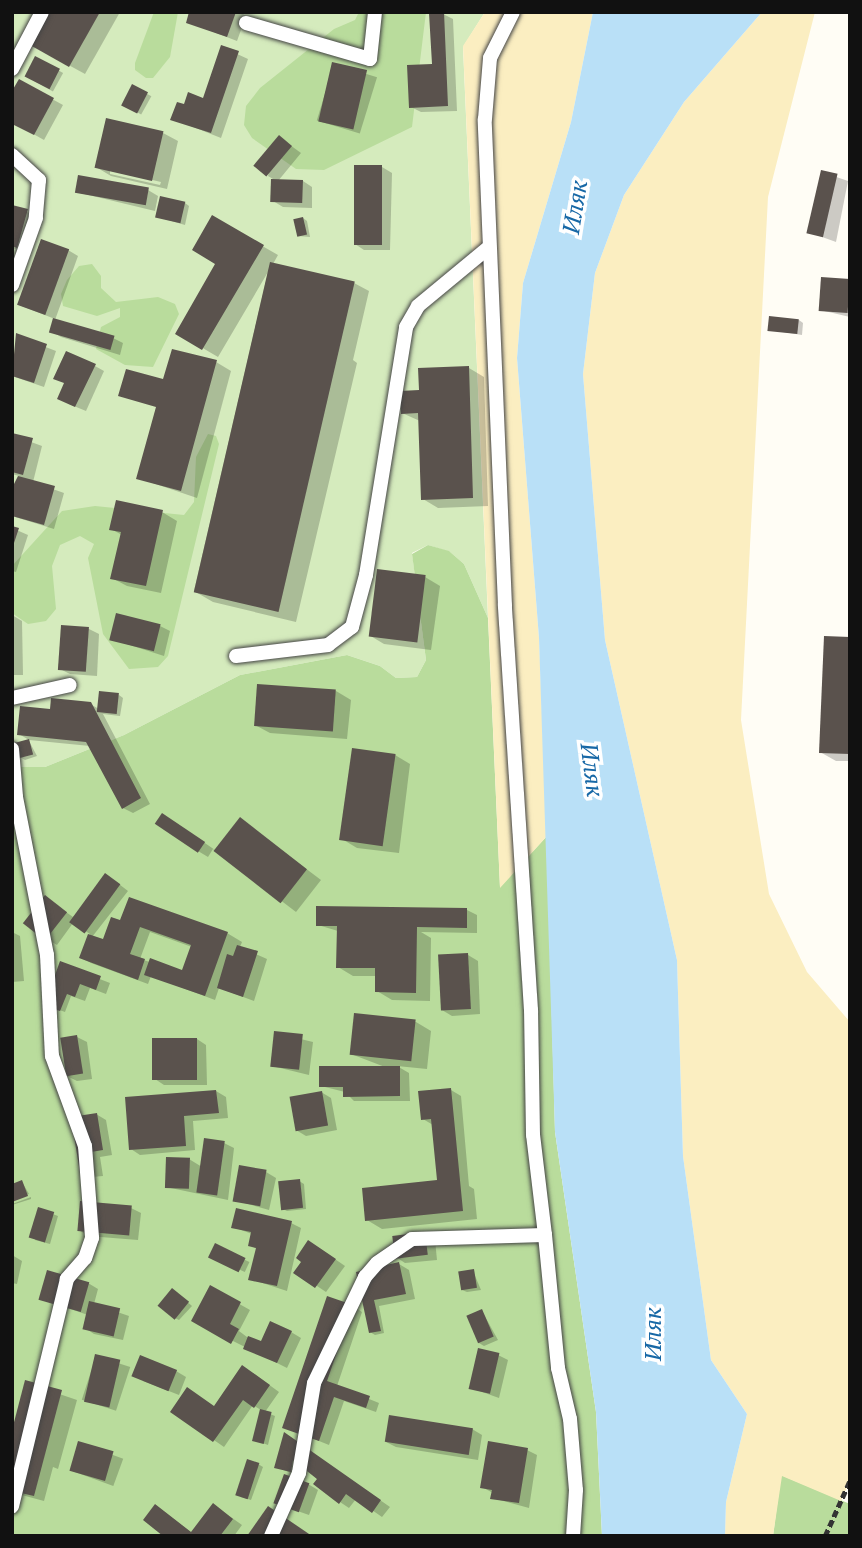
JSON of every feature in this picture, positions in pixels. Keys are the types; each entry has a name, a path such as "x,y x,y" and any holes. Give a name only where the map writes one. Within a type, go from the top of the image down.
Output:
{"lane":[{"path":"12,69 42,12"},
{"path":"246,23 370,59 375,12"},
{"path":"513,12 490,58 486,81 489,247 505,606 531,1010 533,1135 558,1367 571,1430 576,1490 573,1536"},
{"path":"12,155 39,180 36,218 12,285"},
{"path":"236,656 328,645 352,627 366,575 406,327 418,306 489,247"},
{"path":"12,698 70,685"},
{"path":"12,749 16,797 47,955 52,1056 85,1146 92,1238 85,1258 67,1279 12,1506"},
{"path":"271,1536 299,1473 314,1383 365,1277 377,1263 412,1239 545,1235"}],"path":[{"path":"825,1536 850,1480"}],"green space":[{"path":"12,12 485,12 463,47 488,618 464,564 450,552 428,545 412,553 426,660 417,677 396,678 380,666 347,655 240,675 124,735 45,767 12,767"},
{"path":"154,12 178,12 170,57 153,78 146,78 135,70 135,63"},
{"path":"359,12 426,12 412,127 324,170 296,169 252,138 244,125 246,106 260,88 334,29 355,20"},
{"path":"92,264 101,276 101,288 116,302 158,297 175,304 179,314 153,367 125,365 96,349 101,327 120,317 120,308 97,316 63,306 61,294 67,280 79,266"},
{"path":"208,434 216,436 219,444 168,656 158,667 129,669 103,634 88,558 94,544 80,536 60,545 52,566 56,609 46,621 28,624 12,613 12,566 62,511 95,506 184,515 194,502 196,457"},
{"path":"428,545 449,551 464,564 488,618 500,887 547,836 555,1132 596,1412 602,1536 12,1536 12,767 45,767 124,735 240,675 347,655 380,666 396,678 417,677 426,660 412,554"},
{"path":"781,1475 850,1504 850,1536 773,1536"}],"sand":[{"path":"485,12 593,12 571,122 523,283 517,358 539,638 547,836 500,888 463,46"},
{"path":"762,12 815,12 768,197 741,720 769,894 807,972 850,1022 850,1480 841,1501 782,1476 773,1536 725,1536 726,1502 747,1414 711,1360 683,1156 677,960 605,640 583,374 595,273 624,195 684,102"}],"water":[{"name":"Иляк","path":"593,12 762,12 684,102 624,195 595,273 583,374 605,640 677,960 683,1156 711,1360 747,1414 726,1502 725,1536 602,1536 596,1412 555,1132 539,638 517,358 523,283 571,122"}],"building":[{"path":"49,12 100,12 69,67 30,45"},
{"path":"189,12 236,12 227,37 186,23"},
{"path":"444,12 448,106 409,108 407,65 432,64 429,13"},
{"path":"221,45 239,51 211,133 170,120 177,102 184,104 188,92 203,98"},
{"path":"35,56 60,69 50,89 25,76"},
{"path":"332,62 367,70 353,130 318,121"},
{"path":"19,79 54,98 34,135 12,124 12,91"},
{"path":"132,84 148,92 137,114 121,105"},
{"path":"106,118 163,131 152,181 95,168"},
{"path":"279,135 292,146 266,177 253,166"},
{"path":"354,165 382,165 382,245 354,245"},
{"path":"821,170 838,174 823,237 806,233"},
{"path":"78,175 149,188 146,205 75,193"},
{"path":"271,179 303,180 302,203 270,202"},
{"path":"160,196 185,202 180,223 155,217"},
{"path":"12,205 28,209 17,248 12,246"},
{"path":"212,215 264,245 202,350 175,334 215,264 192,250"},
{"path":"303,217 307,235 297,237 293,219"},
{"path":"41,239 69,249 45,315 17,305"},
{"path":"270,262 355,282 279,612 194,592"},
{"path":"821,277 850,279 848,313 819,311"},
{"path":"769,316 799,319 797,334 767,331"},
{"path":"53,318 115,336 110,350 49,332"},
{"path":"16,333 47,344 34,383 12,376"},
{"path":"172,349 217,360 181,491 136,479 156,407 118,396 126,369 163,379"},
{"path":"66,351 96,364 75,407 57,399 64,383 53,379"},
{"path":"469,366 473,498 421,500 418,413 401,414 400,391 419,390 418,368"},
{"path":"12,433 33,438 23,475 12,472"},
{"path":"18,476 55,486 44,525 12,516 12,488"},
{"path":"116,500 163,510 146,586 110,579 121,532 109,530"},
{"path":"12,526 19,528 13,546 12,546"},
{"path":"377,569 426,575 417,642 369,636"},
{"path":"116,613 161,624 154,651 109,640"},
{"path":"61,625 89,627 86,672 58,670"},
{"path":"824,636 850,637 850,754 819,753"},
{"path":"257,684 336,690 333,731 254,726"},
{"path":"99,691 119,693 117,714 97,712"},
{"path":"51,698 91,702 141,798 122,809 86,742 17,735 20,706 50,709"},
{"path":"29,739 33,754 18,759 14,743"},
{"path":"352,748 396,754 383,846 339,840"},
{"path":"162,813 205,842 198,853 155,824"},
{"path":"240,817 307,869 281,903 214,851"},
{"path":"105,873 120,884 85,934 69,922"},
{"path":"45,895 67,912 45,941 23,923"},
{"path":"129,897 228,932 205,996 144,975 150,958 182,970 191,945 140,927 130,954 145,959 138,980 79,958 88,934 103,939 111,917 120,920"},
{"path":"316,906 467,908 467,928 417,927 416,993 375,992 375,968 336,968 337,926 316,926"},
{"path":"237,945 258,951 243,997 217,988 227,954 233,956"},
{"path":"468,953 471,1009 441,1010 438,955"},
{"path":"60,961 101,976 96,990 80,984 75,997 67,994 60,1011 44,1006"},
{"path":"354,1013 416,1019 411,1061 350,1055"},
{"path":"274,1031 303,1034 299,1070 270,1067"},
{"path":"77,1035 83,1074 66,1076 60,1038"},
{"path":"152,1038 197,1038 197,1080 152,1080"},
{"path":"319,1066 400,1066 400,1096 343,1097 343,1087 319,1087"},
{"path":"451,1088 463,1211 365,1221 362,1188 437,1180 431,1119 421,1120 418,1091"},
{"path":"216,1090 219,1113 184,1116 186,1146 129,1150 125,1097"},
{"path":"322,1091 328,1125 296,1131 290,1097"},
{"path":"97,1113 103,1150 91,1152 94,1171 80,1173 71,1117"},
{"path":"204,1138 225,1141 217,1195 196,1192"},
{"path":"166,1157 190,1158 189,1189 165,1188"},
{"path":"239,1165 267,1170 260,1206 233,1201"},
{"path":"300,1179 303,1208 281,1210 278,1181"},
{"path":"22,1180 28,1196 12,1202 12,1184"},
{"path":"80,1201 132,1206 129,1235 77,1231"},
{"path":"38,1207 54,1212 45,1243 29,1238"},
{"path":"236,1208 292,1221 277,1286 248,1280 256,1248 248,1246 251,1232 231,1228"},
{"path":"425,1232 428,1255 395,1259 392,1236"},
{"path":"308,1240 336,1259 315,1288 293,1273 301,1262 296,1258"},
{"path":"215,1243 246,1258 239,1272 208,1257"},
{"path":"399,1262 406,1294 374,1300 381,1331 369,1333 356,1272"},
{"path":"474,1269 477,1288 461,1290 458,1272"},
{"path":"47,1270 89,1282 81,1312 38,1300"},
{"path":"210,1285 241,1302 230,1324 239,1329 231,1344 191,1321"},
{"path":"172,1288 189,1302 175,1320 158,1306"},
{"path":"327,1296 353,1305 327,1381 370,1396 366,1408 334,1397 319,1441 282,1428"},
{"path":"89,1301 120,1308 114,1336 82,1329"},
{"path":"482,1309 494,1337 478,1343 466,1316"},
{"path":"270,1321 292,1331 277,1363 243,1349 248,1336 261,1341"},
{"path":"478,1348 499,1353 490,1394 469,1389"},
{"path":"95,1354 120,1360 109,1408 84,1402"},
{"path":"140,1355 177,1370 168,1391 131,1376"},
{"path":"242,1365 270,1385 254,1408 243,1400 213,1442 170,1412 187,1387 214,1406"},
{"path":"25,1380 62,1390 34,1496 12,1491 12,1430"},
{"path":"260,1409 272,1412 264,1444 252,1441"},
{"path":"389,1415 473,1428 469,1455 385,1442"},
{"path":"284,1432 381,1500 372,1513 346,1494 339,1504 313,1484 317,1479 293,1460 291,1472 274,1468"},
{"path":"78,1441 114,1451 105,1481 69,1471"},
{"path":"488,1441 528,1448 519,1503 490,1499 492,1490 480,1488"},
{"path":"247,1459 259,1463 248,1499 235,1495"},
{"path":"284,1474 309,1483 299,1512 273,1503"},
{"path":"213,1503 233,1519 220,1536 163,1536 143,1520 155,1504 191,1532"},
{"path":"268,1506 312,1536 247,1536"}]}
